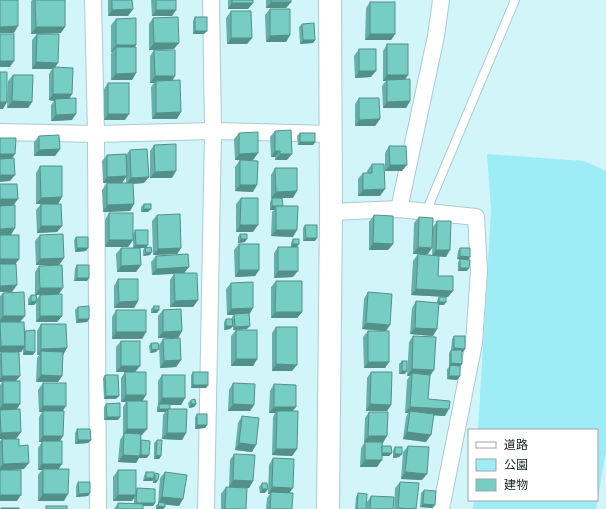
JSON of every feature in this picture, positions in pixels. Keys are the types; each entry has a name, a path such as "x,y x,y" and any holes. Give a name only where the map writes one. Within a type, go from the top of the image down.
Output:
{"street":[{"path":"93,0 96,134 98,509"},
{"path":"206,509 213,131 211,0"},
{"path":"328,509 331,212 330,0"},
{"path":"399,209 436,36 441,0"},
{"path":"0,132 96,134 213,131 330,134"},
{"path":"331,212 399,209 476,217 479,271 474,343 441,509"}],"lane":[{"path":"426,212 515,0"}],"green space":[{"path":"487,154 584,161 606,171 606,451 598,497 598,429 478,429 491,210"},
{"path":"474,501 597,501 596,509 473,509"}],"building":[{"path":"0,0 18,0 18,26 0,27"},
{"path":"35,0 65,0 65,27 36,27"},
{"path":"112,0 132,0 133,9 112,10"},
{"path":"156,0 176,0 176,10 156,10"},
{"path":"232,0 253,0 253,3 232,3"},
{"path":"271,0 291,0 291,2 271,2"},
{"path":"370,2 395,2 395,34 370,34"},
{"path":"270,9 290,9 290,35 270,36"},
{"path":"231,11 251,11 252,38 231,38"},
{"path":"178,17 179,43 154,43 153,18"},
{"path":"195,17 207,17 207,31 195,31"},
{"path":"136,18 136,45 116,45 116,19"},
{"path":"314,23 315,40 303,40 302,24"},
{"path":"0,34 14,34 14,61 0,61"},
{"path":"37,34 59,34 58,63 36,62"},
{"path":"387,44 408,44 408,75 387,75"},
{"path":"116,47 136,47 136,73 116,74"},
{"path":"359,49 376,49 376,71 359,71"},
{"path":"154,50 175,50 175,76 155,76"},
{"path":"53,67 73,68 72,94 53,94"},
{"path":"0,72 7,72 7,102 0,102"},
{"path":"13,75 33,75 32,102 12,101"},
{"path":"410,79 410,101 387,102 387,80"},
{"path":"180,80 181,112 156,113 156,81"},
{"path":"108,83 129,83 129,114 108,114"},
{"path":"76,98 76,114 56,115 55,99"},
{"path":"359,98 379,98 380,119 359,120"},
{"path":"291,130 292,154 280,154 280,151 275,151 275,131"},
{"path":"258,132 258,153 239,154 239,133"},
{"path":"300,133 315,133 315,142 300,142"},
{"path":"59,135 60,149 39,150 39,136"},
{"path":"0,138 16,138 15,154 0,154"},
{"path":"176,144 176,171 155,172 154,145"},
{"path":"389,146 406,146 407,165 390,165"},
{"path":"147,149 149,177 131,178 130,150"},
{"path":"126,154 127,176 107,177 107,155"},
{"path":"14,158 15,175 0,175 0,159"},
{"path":"240,160 258,161 257,185 240,185"},
{"path":"372,164 384,164 385,189 363,190 363,173 372,173"},
{"path":"40,166 62,166 62,197 41,198"},
{"path":"275,168 297,168 297,191 276,192"},
{"path":"107,183 133,183 134,204 107,205"},
{"path":"0,184 17,184 18,199 0,199"},
{"path":"241,198 258,198 258,225 240,225"},
{"path":"272,198 282,198 283,206 272,206"},
{"path":"41,204 61,204 62,226 41,226"},
{"path":"144,204 151,204 151,209 144,209"},
{"path":"15,205 15,228 0,229 0,206"},
{"path":"276,206 298,206 297,230 276,230"},
{"path":"109,213 133,213 133,240 109,240"},
{"path":"180,214 181,248 158,249 157,215"},
{"path":"374,215 393,216 393,244 373,243"},
{"path":"419,217 433,218 432,248 418,247"},
{"path":"437,221 451,221 450,250 436,250"},
{"path":"305,225 317,225 317,238 306,238"},
{"path":"135,230 148,230 148,245 136,245"},
{"path":"63,234 64,258 40,259 40,235"},
{"path":"240,234 247,234 247,239 241,239"},
{"path":"0,235 19,235 19,259 0,259"},
{"path":"76,237 88,237 88,248 77,248"},
{"path":"293,239 299,239 299,244 293,244"},
{"path":"239,244 259,244 259,270 239,270"},
{"path":"151,247 152,252 146,253 145,248"},
{"path":"278,247 298,247 298,271 278,271"},
{"path":"121,248 140,248 141,265 121,266"},
{"path":"460,248 470,248 470,257 460,256"},
{"path":"188,254 189,267 156,269 156,256"},
{"path":"418,254 439,256 438,276 453,276 453,291 416,289"},
{"path":"460,259 470,260 469,268 460,268"},
{"path":"0,264 16,264 17,285 0,286"},
{"path":"62,265 63,288 40,288 39,266"},
{"path":"77,265 89,265 89,278 77,278"},
{"path":"174,273 197,273 198,300 175,301"},
{"path":"118,279 138,279 138,301 119,302"},
{"path":"276,281 302,281 302,312 275,312"},
{"path":"253,282 253,308 231,309 231,283"},
{"path":"24,292 25,316 3,316 3,293"},
{"path":"368,292 392,294 390,325 366,323"},
{"path":"62,294 62,316 40,316 40,295"},
{"path":"31,295 36,295 37,301 31,302"},
{"path":"439,297 446,297 446,302 439,302"},
{"path":"416,301 439,303 437,329 415,328"},
{"path":"89,306 89,319 78,319 78,307"},
{"path":"154,306 159,306 159,310 154,310"},
{"path":"181,309 182,331 163,332 163,310"},
{"path":"116,310 146,310 146,332 116,332"},
{"path":"249,313 250,326 235,327 234,314"},
{"path":"226,319 232,319 233,326 226,326"},
{"path":"0,322 24,322 25,346 1,346"},
{"path":"41,324 66,324 67,348 41,349"},
{"path":"276,327 297,327 297,365 276,364"},
{"path":"35,330 35,352 25,351 25,331"},
{"path":"236,330 257,330 257,359 236,359"},
{"path":"368,331 389,331 389,362 368,362"},
{"path":"413,336 436,337 434,370 412,369"},
{"path":"454,336 465,336 465,349 454,348"},
{"path":"180,338 181,360 164,361 163,339"},
{"path":"121,341 140,341 140,366 121,366"},
{"path":"151,343 158,343 159,349 152,350"},
{"path":"451,350 462,350 462,364 451,363"},
{"path":"41,351 63,352 62,376 41,375"},
{"path":"1,352 19,352 20,376 2,376"},
{"path":"402,361 407,361 407,371 402,371"},
{"path":"450,365 460,366 460,376 449,376"},
{"path":"125,372 146,372 146,395 126,395"},
{"path":"193,372 208,372 208,385 193,385"},
{"path":"371,372 392,372 391,405 370,404"},
{"path":"412,373 430,375 428,399 450,401 449,409 410,407"},
{"path":"105,375 118,375 119,396 106,396"},
{"path":"162,375 185,375 185,398 162,398"},
{"path":"3,381 20,381 20,404 3,404"},
{"path":"43,383 66,383 66,406 43,406"},
{"path":"233,383 255,384 254,405 233,404"},
{"path":"274,384 296,385 296,407 274,407"},
{"path":"195,399 196,404 191,404 191,400"},
{"path":"127,401 147,401 147,429 127,429"},
{"path":"120,403 120,417 107,417 106,404"},
{"path":"159,404 170,404 170,409 159,409"},
{"path":"20,409 21,432 1,433 0,410"},
{"path":"168,409 187,409 186,433 167,433"},
{"path":"43,411 64,411 63,436 43,436"},
{"path":"277,411 298,411 297,449 276,449"},
{"path":"410,411 434,414 431,435 407,432"},
{"path":"369,412 388,412 387,436 368,436"},
{"path":"197,414 207,414 207,425 197,425"},
{"path":"242,416 259,418 256,445 239,443"},
{"path":"77,429 90,429 91,440 78,440"},
{"path":"124,433 141,434 140,456 123,455"},
{"path":"2,439 19,439 19,446 28,445 29,463 3,464"},
{"path":"141,440 150,441 149,455 141,455"},
{"path":"157,440 162,440 161,456 156,455"},
{"path":"42,441 62,441 62,464 42,464"},
{"path":"365,442 382,442 382,460 365,460"},
{"path":"382,446 391,446 392,453 382,453"},
{"path":"408,446 429,447 427,474 405,472"},
{"path":"395,447 402,447 402,454 395,454"},
{"path":"234,454 255,455 253,481 233,480"},
{"path":"273,458 294,459 293,488 272,487"},
{"path":"43,469 69,469 68,494 43,494"},
{"path":"0,470 21,470 21,495 0,495"},
{"path":"118,470 136,470 136,495 118,495"},
{"path":"146,472 154,472 154,478 146,478"},
{"path":"165,472 187,475 183,499 162,497"},
{"path":"155,473 159,474 158,480 155,480"},
{"path":"78,482 90,482 90,493 79,494"},
{"path":"400,482 419,483 416,509 398,508"},
{"path":"262,483 267,483 268,489 262,489"},
{"path":"226,487 247,488 246,509 225,509"},
{"path":"137,488 155,489 155,503 136,503"},
{"path":"424,490 436,491 435,505 423,504"},
{"path":"271,492 293,493 292,509 270,509"},
{"path":"358,493 367,494 366,509 357,509"},
{"path":"371,496 394,497 393,509 370,509"},
{"path":"159,502 165,503 165,507 158,506"},
{"path":"118,503 143,504 143,509 118,509"},
{"path":"46,506 67,506 67,509 46,509"},
{"path":"19,508 19,509 1,509"}]}
